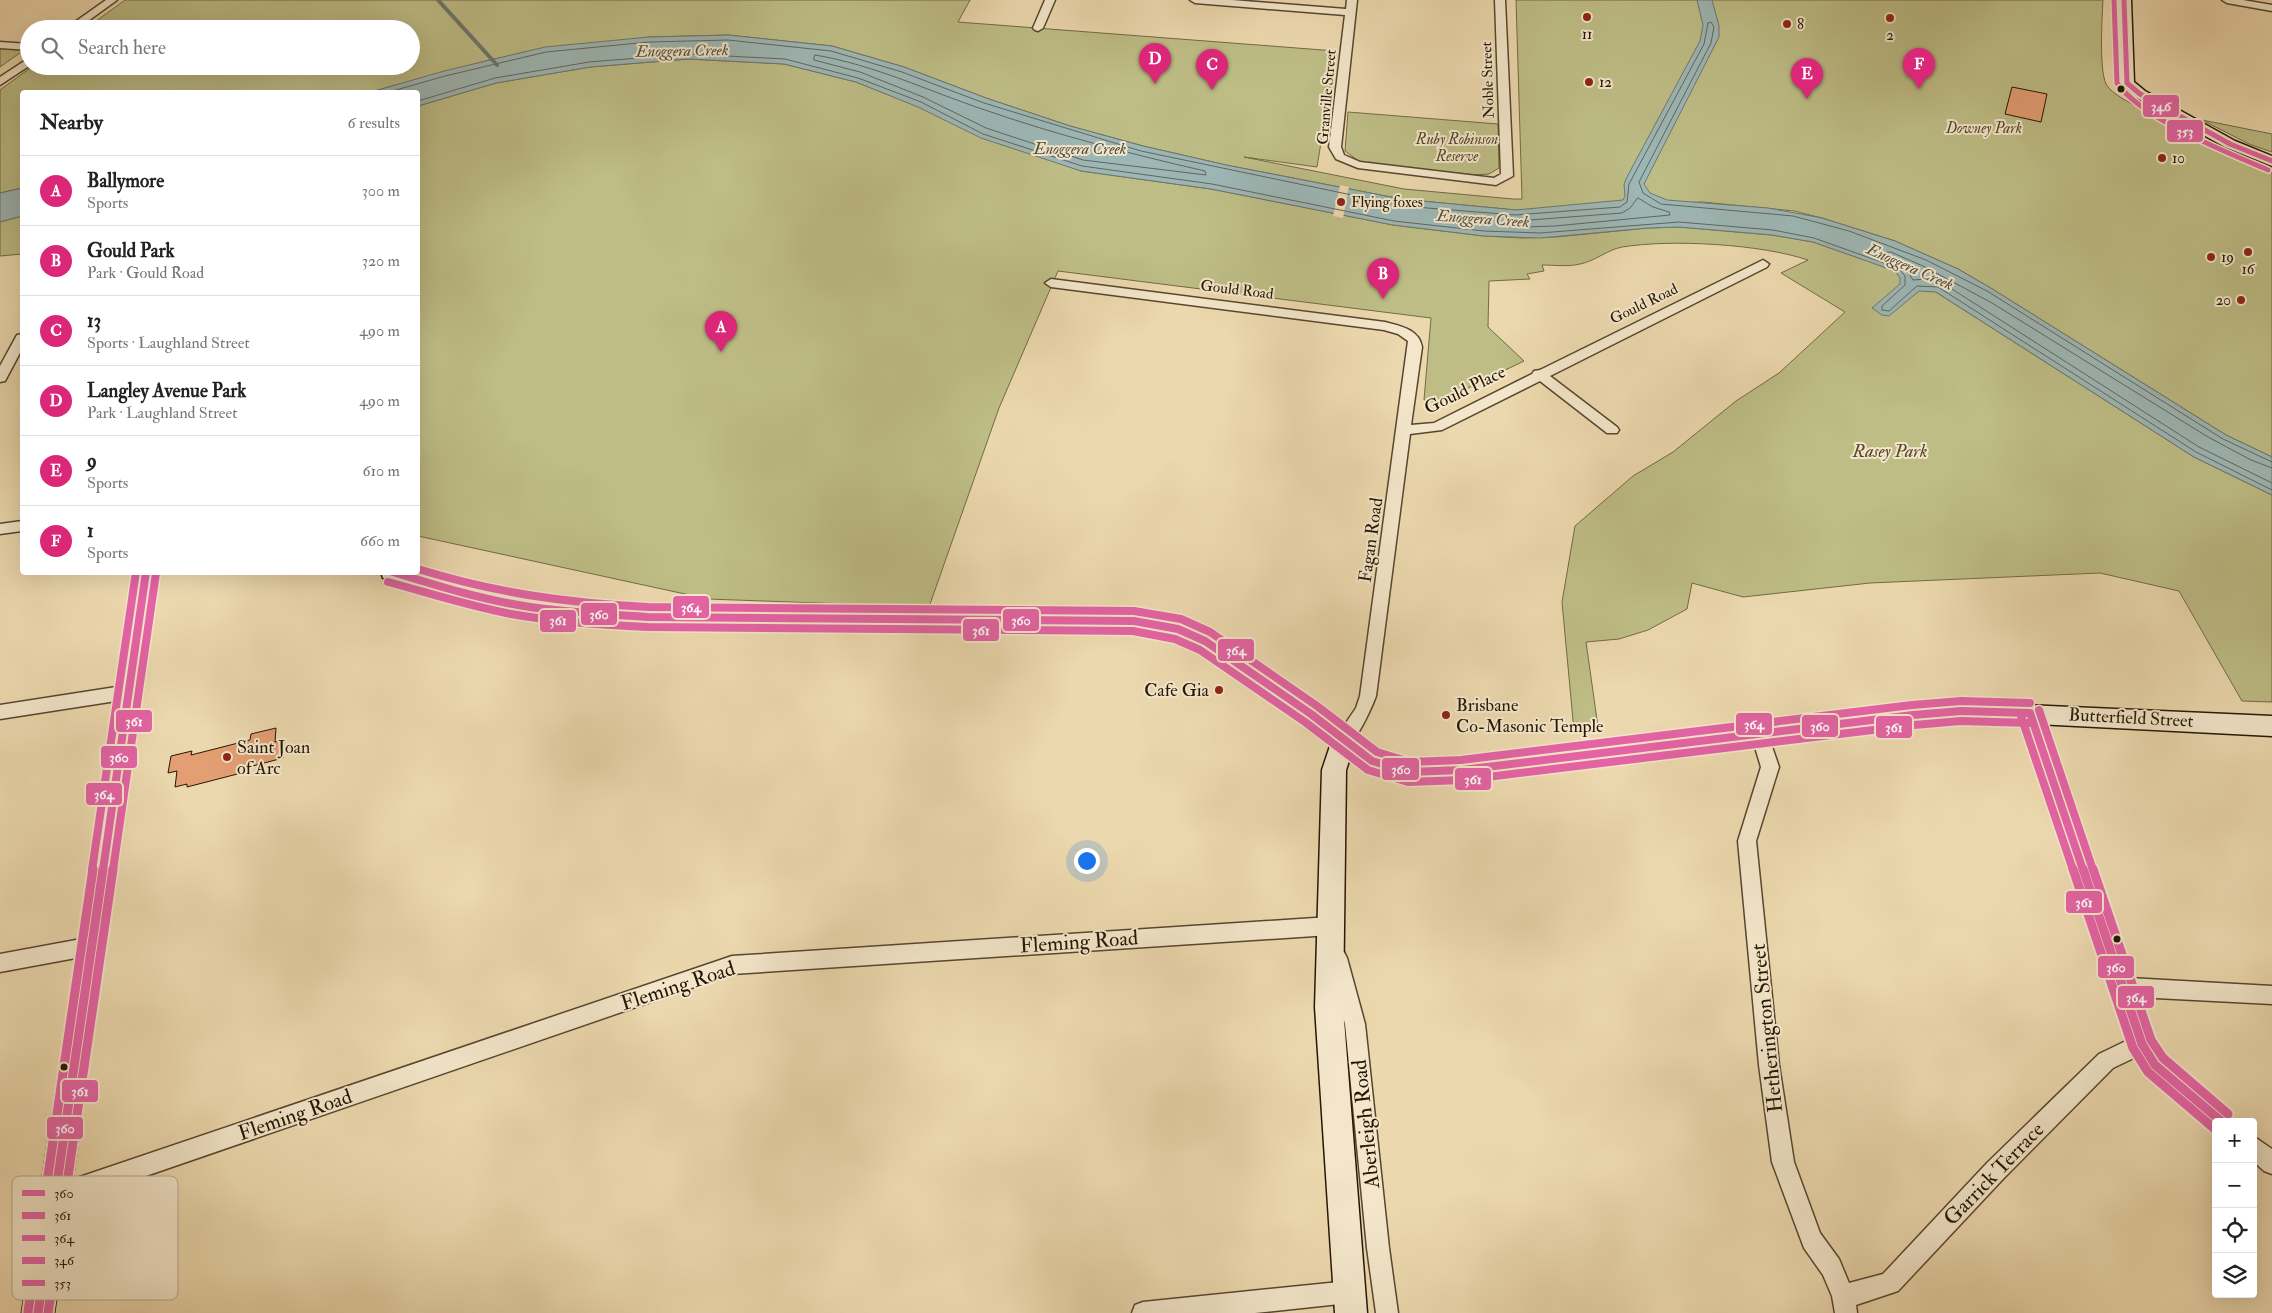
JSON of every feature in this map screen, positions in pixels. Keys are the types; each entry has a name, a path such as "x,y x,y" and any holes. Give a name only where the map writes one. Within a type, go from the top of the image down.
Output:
{"street":[{"path":"83,20 112,0"},
{"path":"1038,28 1050,0"},
{"path":"1195,0 1350,12"},
{"name":"Granville Street","path":"1352,0 1335,147 1340,157 1358,165 1373,168 1496,182"},
{"name":"Noble Street","path":"1496,182 1507,176 1500,0"},
{"path":"2124,0 2127,83 2140,94 2230,144 2272,161"},
{"path":"2227,0 2272,8"},
{"path":"0,45 20,46"},
{"path":"0,82 20,68"},
{"name":"Gould Road","path":"1539,374 1762,264"},
{"name":"Gould Road","path":"1051,283 1385,326 1403,331 1414,340"},
{"name":"Fagan Road","path":"1344,739 1363,710 1368,696 1405,429 1415,348 1414,340"},
{"path":"0,378 20,342"},
{"path":"1539,374 1612,430"},
{"name":"Gould Place","path":"1405,429 1418,430 1437,427 1539,374"},
{"path":"0,529 20,526"},
{"path":"59,1176 146,575"},
{"name":"Butterfield Street","path":"401,575 473,596 503,602 589,613 648,616 932,621 1115,620 1157,624 1178,629 1205,641 1344,739 1372,761 1400,770 1419,773 1462,770 1942,712 2030,713 2272,726"},
{"path":"0,712 129,692"},
{"path":"2030,713 2142,1044 2160,1070 2217,1118"},
{"name":"Hetherington Street","path":"1760,734 1770,767 1747,842 1769,1065 1783,1162 1812,1240 1831,1267 1844,1304"},
{"name":"Aberleigh Road","path":"1344,739 1334,770 1330,1015 1350,1303"},
{"name":"Aberleigh Road","path":"1330,931 1356,1024 1378,1248 1387,1313"},
{"name":"Fleming Road","path":"115,1176 732,965 1330,931"},
{"path":"0,963 92,946"},
{"path":"2124,987 2272,996"},
{"name":"Garrick Terrace","path":"1844,1304 1871,1290 1890,1283 1995,1171 2106,1061 2142,1044"},
{"path":"2257,1150 2272,1163"},
{"path":"38,1313 40,1300"},
{"path":"1143,1313 1350,1303"}],"green space":[{"name":"Downey Park","path":"125,0 970,0 958,22 1336,51 1317,167 1244,157 1404,189 1522,199 1516,0 2103,0 2102,67 2106,84 2110,89 2130,103 2200,139 2272,171 2272,457 2226,435 1958,269 1895,241 1822,218 1794,211 1702,202 1516,210 1401,199 1226,165 1143,146 1070,126 986,98 904,67 832,46 728,35 649,37 493,59 378,90 20,90 20,188 0,193 0,90 21,75 420,75 420,20 97,20"},
{"path":"0,48 20,50 20,53 0,67"},
{"name":"Rasey Park","path":"688,59 784,64 856,82 1081,171 1211,189 1393,225 1484,236 1523,238 1679,227 1772,235 1813,242 1877,264 1928,287 2194,457 2272,495 2272,702 2242,701 2179,591 2100,573 1870,583 1743,597 1692,583 1687,609 1648,630 1619,639 1586,642 1598,727 1574,731 1562,602 1575,526 1633,476 1673,452 1736,401 1779,373 1845,312 1781,273 1808,260 1766,250 1716,244 1665,243 1622,247 1580,264 1566,266 1542,265 1544,271 1527,274 1530,279 1489,281 1488,327 1524,361 1439,402 1424,400 1431,318 1058,271 999,408 929,607 708,599 420,536 420,105 496,83 590,67"},
{"name":"Ruby Robinson Reserve","path":"1348,112 1498,124 1499,168 1489,174 1474,175 1360,162 1345,151"},
{"path":"2202,120 2272,134 2272,152 2249,144"},
{"path":"20,217 20,254 0,256 0,222"}],"water":[{"name":"Enoggera Creek","path":"1697,0 1712,0 1719,26 1719,37 1644,184 1650,193 1667,200 1768,208 1822,218 1895,241 1958,269 2226,435 2272,457 2272,495 2194,457 1936,292 1919,291 1889,316 1882,315 1872,308 1900,284 1900,278 1895,271 1813,242 1772,235 1679,227 1540,238 1484,236 1393,225 1211,189 1081,171 981,138 918,107 856,82 784,64 688,59 590,67 496,83 420,105 420,90 378,90 444,71 545,47 649,37 728,35 832,46 904,67 986,98 1070,126 1143,146 1226,165 1401,199 1516,210 1623,200 1625,196 1624,184 1628,175 1700,41 1703,25"},
{"path":"20,188 20,217 0,222 0,193"}],"pier":[{"path":"1340,185 1349,187 1343,218 1333,216"}],"building":[{"path":"2012,87 2047,94 2041,122 2005,114"},
{"name":"Saint Joan of Arc","path":"276,728 275,742 284,740 283,758 249,767 249,771 187,787 187,784 175,787 177,771 168,773 171,756 192,751 191,755 250,740 251,734"}],"waterway":[{"path":"438,0 497,65"}],"transit line":[{"name":"353","path":"2114,0 2117,83 2124,93 2160,118 2268,170"},
{"name":"346","path":"2124,0 2127,83 2140,94 2230,144 2272,161"},
{"name":"364","path":"420,570 504,592 605,605 648,607 1134,611 1181,619 1210,632 1317,706 1377,752 1410,762 1461,760 1912,705 1961,701 2030,703"},
{"name":"364","path":"48,1176 136,575"},
{"name":"360","path":"58,1176 146,575"},
{"name":"361","path":"68,1176 156,575"},
{"name":"360","path":"403,575 495,601 545,609 589,613 648,617 1134,621 1178,629 1205,641 1311,714 1372,761 1409,772 1462,770 1913,715 1961,711 2030,713"},
{"name":"361","path":"388,582 458,602 511,614 588,624 648,627 1133,631 1175,639 1200,650 1305,722 1368,770 1408,782 1463,780 1914,725 1961,721 2030,723"},
{"name":"364","path":"2039,710 2151,1040 2163,1058 2228,1114"},
{"name":"360","path":"2030,713 2142,1044 2155,1065 2217,1118"},
{"name":"361","path":"2021,716 2133,1048 2148,1072 2212,1127"},
{"name":"364","path":"28,1312 30,1300"},
{"name":"360","path":"38,1313 40,1300"},
{"name":"361","path":"48,1313 50,1300"}],"place":[{"name":"11","path":"1587,17"},
{"name":"2","path":"1890,18"},
{"name":"8","path":"1787,24"},
{"name":"12","path":"1589,82"},
{"name":"Langley Avenue Park","path":"1155,84"},
{"name":"1","path":"1919,89"},
{"name":"13","path":"1212,90"},
{"name":"9","path":"1807,99"},
{"name":"10","path":"2162,158"},
{"name":"Flying foxes","path":"1341,202"},
{"name":"16","path":"2248,252"},
{"name":"19","path":"2211,257"},
{"name":"Gould Park","path":"1383,299"},
{"name":"20","path":"2241,300"},
{"name":"Ballymore","path":"721,352"},
{"name":"Cafe Gia","path":"1219,690"},
{"name":"Brisbane Co-Masonic Temple","path":"1446,715"},
{"name":"Saint Joan of Arc","path":"227,757"}]}
